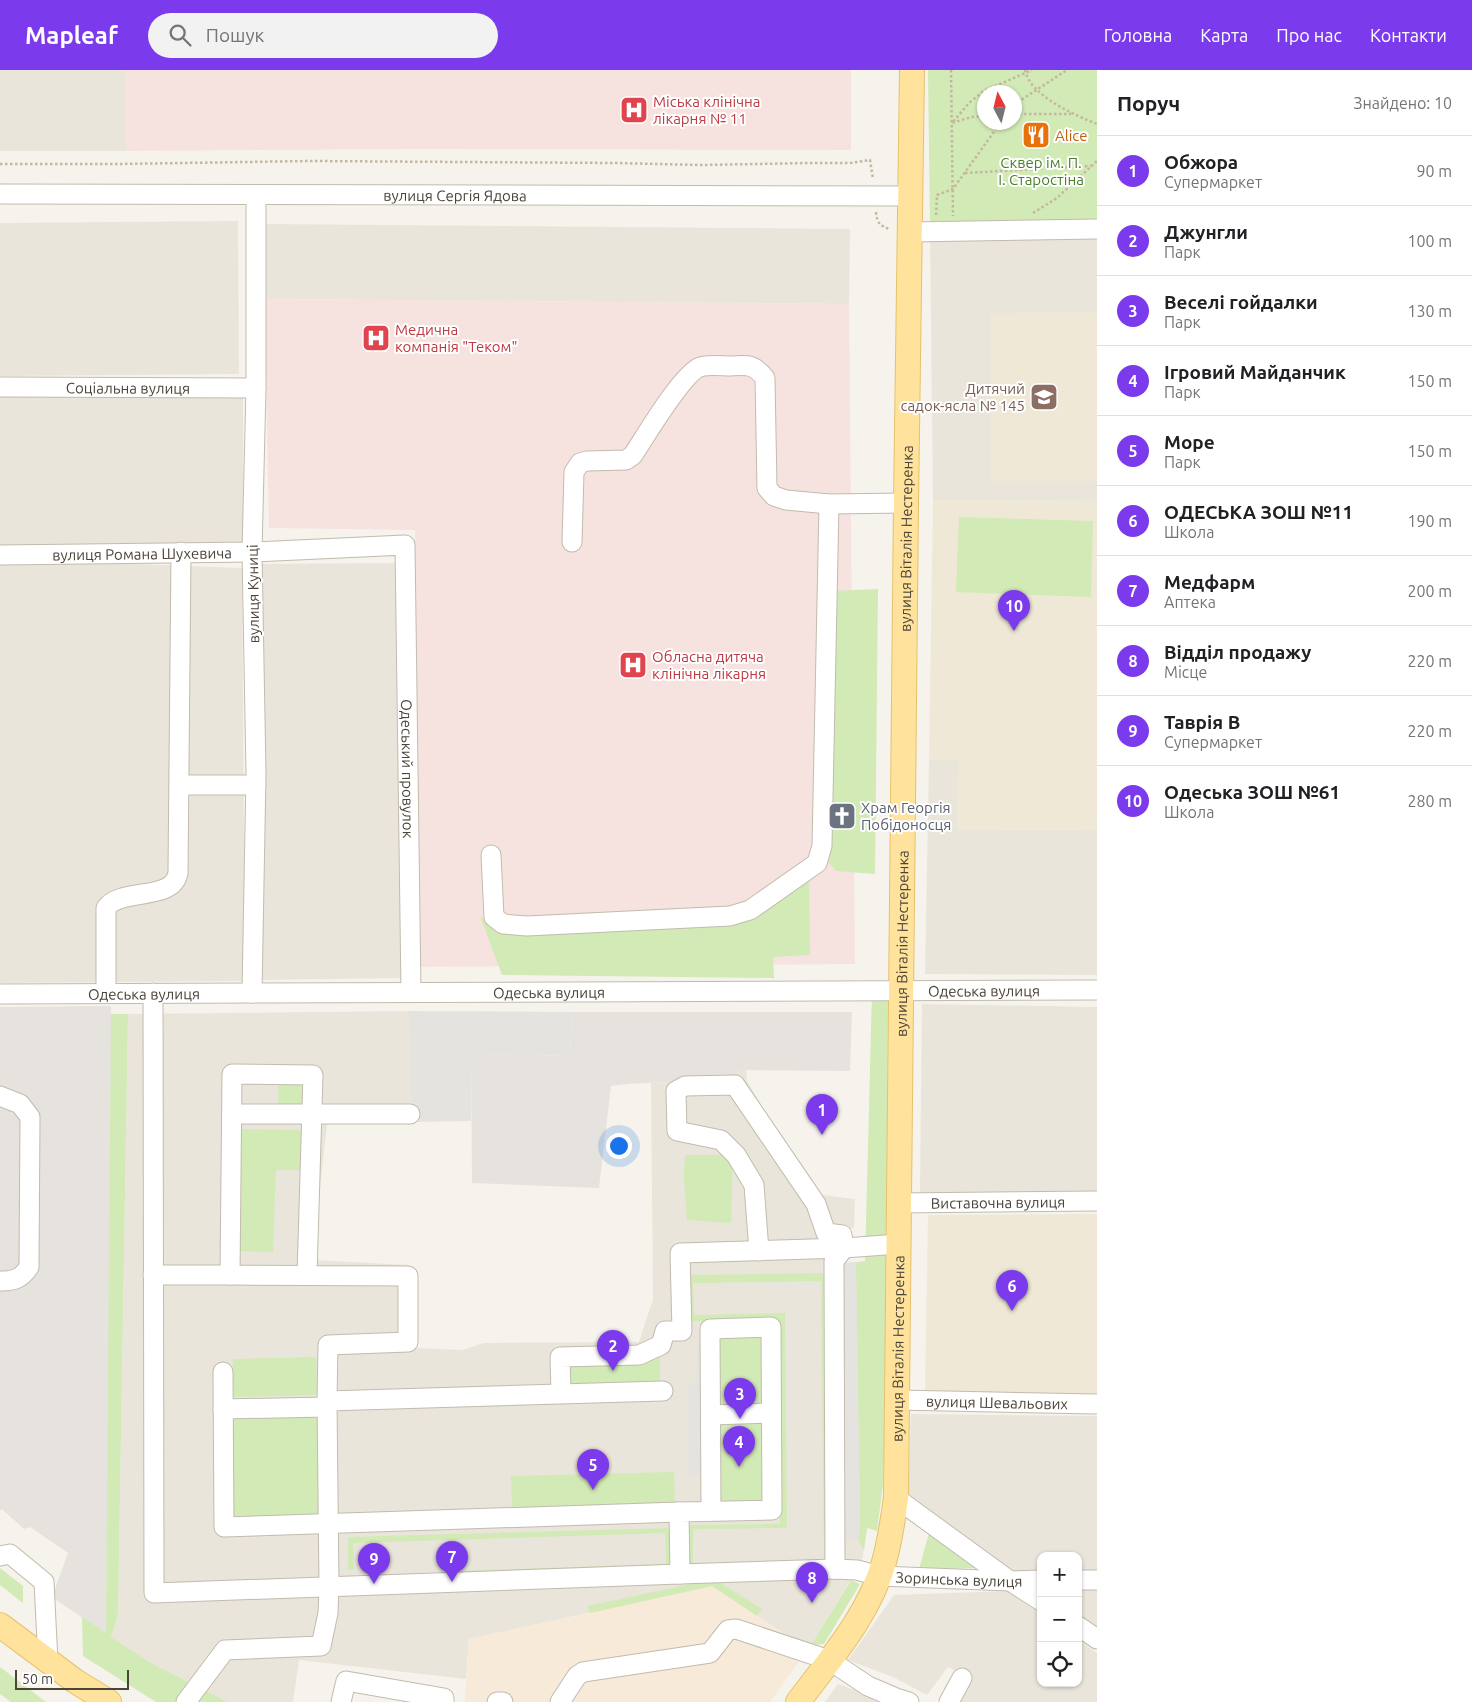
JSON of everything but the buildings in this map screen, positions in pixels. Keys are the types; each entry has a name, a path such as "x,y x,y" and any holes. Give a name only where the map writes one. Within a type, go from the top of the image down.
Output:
{"main road":[{"name":"вулиця Віталія Нестеренка","path":"798,1702 864,1611 879,1576 890,1540 896,1498 912,70"},
{"path":"0,1625 98,1699"}],"street":[{"name":"вулиця Сергія Ядова","path":"0,194 910,196"},
{"name":"вулиця Куниці","path":"252,993 256,785 252,552 256,388 256,195"},
{"path":"909,232 1097,229"},
{"path":"572,542 574,472 580,463 587,461 626,460 633,456 674,392 692,372 701,366 746,365 758,369 765,378 767,488 774,496 786,500 829,504 906,503"},
{"name":"Соціальна вулиця","path":"0,387 256,388"},
{"path":"491,854 494,916 503,924 527,926 730,916 750,910 817,863 822,846 829,504"},
{"name":"вулиця Романа Шухевича","path":"0,554 252,552 406,545"},
{"name":"Одеський провулок","path":"406,545 410,992"},
{"path":"106,993 106,908 117,900 168,887 177,878 181,552"},
{"path":"179,785 256,785"},
{"name":"Одеська вулиця","path":"0,994 1097,990"},
{"path":"153,992 153,1275 408,1276 408,1342 328,1345 327,1525 329,1587 328,1613 322,1646 225,1650 186,1702"},
{"path":"230,1275 232,1074 313,1075 307,1275"},
{"path":"759,1251 754,1185 736,1155 721,1140 678,1131 676,1091 685,1086 735,1085 816,1204 826,1233 842,1235 844,1248 834,1261 835,1569"},
{"path":"0,1096 20,1104 30,1117 30,1127 29,1267 16,1280 0,1281"},
{"path":"232,1114 410,1114"},
{"name":"Виставочна вулиця","path":"899,1203 1097,1201"},
{"path":"682,1331 680,1253 844,1248 899,1244"},
{"name":"Зоринська вулиця","path":"153,1275 154,1593 835,1569 857,1570 879,1576 1010,1581 1037,1580"},
{"path":"223,1372 224,1527 772,1510 771,1327 666,1331 662,1345 639,1355 560,1357 561,1393"},
{"path":"710,1330 711,1511"},
{"path":"223,1409 663,1390"},
{"name":"вулиця Шевальових","path":"898,1400 1097,1404"},
{"path":"711,1415 772,1413"},
{"path":"896,1498 1037,1598"},
{"path":"679,1512 680,1574"},
{"path":"0,1556 10,1554 44,1582 48,1662"},
{"path":"1082,1580 1097,1580"},
{"path":"560,1702 577,1676 583,1672 710,1653 728,1630 736,1629 829,1660 868,1686 909,1702"},
{"path":"1082,1629 1097,1639"},
{"path":"949,1702 962,1678"},
{"path":"341,1702 346,1681 444,1698 444,1702"},
{"path":"496,1702 503,1702"}],"path":[{"path":"951,70 953,232"},
{"path":"952,123 969,103 984,91 1032,70"},
{"path":"1022,100 1067,70"},
{"path":"1026,72 1036,90 1073,114 1097,124"},
{"path":"1022,114 1073,114"},
{"path":"952,123 977,117"},
{"path":"953,189 995,130"},
{"path":"0,164 118,164 309,160 701,165 809,162 850,163 870,160"},
{"path":"1010,230 1057,198 1097,161"},
{"path":"964,173 1091,166"}],"shaded area":[{"path":"0,70 125,70 125,151 0,151"},
{"path":"125,70 851,70 851,150 416,149 125,151"},
{"path":"238,221 239,374 0,376 0,223"},
{"path":"266,224 850,229 849,304 266,299"},
{"path":"1097,225 1097,501 933,500 930,228"},
{"name":"Обласна дитяча клінічна лікарня","path":"266,299 849,304 855,964 413,967 415,530 269,528"},
{"name":"Дитячий садок-ясла № 145","path":"1097,312 1097,481 991,481 991,313"},
{"path":"0,397 243,397 243,548 0,548"},
{"path":"933,500 1097,501 1097,830 957,829 958,760 929,760"},
{"path":"0,559 242,568 245,981 0,983"},
{"path":"402,563 406,978 261,980 260,564"},
{"path":"929,760 958,760 958,829 1097,830 1097,975 925,974"},
{"path":"922,1004 1097,1007 1097,1194 920,1192"},
{"path":"111,1006 106,1634 52,1597 68,1553 30,1527 24,1529 2,1509 0,1511 0,1007"},
{"path":"409,1011 410,1122 327,1124 312,1260 409,1265 416,1290 414,1348 463,1350 484,1343 639,1342 653,1299 651,1083 737,1078 737,1070 746,1070 747,1081 814,1194 855,1199 854,1227 842,1235 841,1263 865,1261 867,1528 862,1561 811,1645 788,1636 712,1586 469,1639 466,1679 299,1660 293,1702 228,1702 151,1663 111,1637 118,1615 128,1014"},
{"path":"409,1011 572,1012 570,1056 471,1054 471,1121 410,1122"},
{"path":"572,1012 852,1012 850,1071 737,1070 737,1078 611,1086 599,1188 472,1183 471,1054 570,1056"},
{"path":"1097,1214 1097,1395 925,1391 928,1215"},
{"path":"841,1263 856,1263 860,1526 858,1540 841,1541"},
{"path":"697,1344 702,1344 702,1475 688,1475 688,1384 696,1383"},
{"path":"911,1414 1097,1416 1097,1577 1082,1577 1082,1552 1037,1552 1037,1576 1009,1576 908,1498"},
{"path":"712,1586 788,1636 811,1645 770,1702 465,1702 469,1639"},
{"path":"1082,1590 1097,1590 1097,1631 1082,1620"},
{"path":"1008,1591 1037,1611 1037,1687 1082,1687 1082,1643 1097,1653 1097,1702 958,1702 956,1701 972,1679 948,1667 927,1695 893,1677 848,1660 894,1595"},
{"path":"838,1684 887,1702 825,1702"}],"green space":[{"name":"Сквер ім. П. І. Старостіна","path":"928,70 1097,70 1097,225 930,228"},
{"path":"959,517 1093,521 1091,597 956,592"},
{"path":"878,589 875,874 836,871 815,846 832,591"},
{"path":"809,877 810,955 773,957 774,978 502,975 480,916 492,925 724,925"},
{"path":"872,992 888,997 885,1407 883,1485 877,1531 867,1528 864,1550 858,1540 860,1526 856,1263 865,1261"},
{"path":"111,1014 128,1014 118,1615 111,1637 151,1663 228,1702 156,1702 83,1656 82,1617 106,1633"},
{"path":"279,1082 308,1083 307,1106 278,1105"},
{"path":"240,1129 303,1130 302,1170 276,1170 273,1252 236,1251"},
{"path":"685,1155 733,1155 731,1223 687,1220 684,1176"},
{"path":"829,1273 829,1566 688,1569 688,1525 780,1524 778,1321 687,1321 686,1275","holes":["821,1281 824,1562 693,1564 693,1529 787,1528 785,1313 694,1315 693,1283"]},
{"path":"763,1334 764,1503 718,1503 716,1336"},
{"path":"316,1357 317,1395 234,1397 233,1359"},
{"path":"660,1357 660,1382 566,1385 566,1360"},
{"path":"320,1417 321,1519 232,1520 231,1418"},
{"path":"674,1472 675,1504 512,1508 511,1476"},
{"path":"671,1528 672,1569 459,1576 459,1571 666,1564 665,1533 353,1543 354,1569 348,1570 348,1537"},
{"path":"929,1533 979,1568 919,1569"},
{"path":"0,1568 23,1586 23,1603 0,1585"},
{"path":"714,1579 762,1609 757,1616 712,1586 590,1613 588,1606"},
{"path":"851,1580 860,1584 824,1644 811,1645"},
{"path":"0,1667 46,1702 11,1702 0,1694"}],"place":[{"name":"Міська клінічна лікарня № 11","path":"634,110"},
{"name":"Alice","path":"1036,135"},
{"name":"Медична компанія \"Теком\"","path":"376,338"},
{"name":"Дитячий садок-ясла № 145","path":"1044,397"},
{"name":"Одеська ЗОШ №61","path":"1014,631"},
{"name":"Обласна дитяча клінічна лікарня","path":"633,665"},
{"name":"Храм Георгія Побідоносця","path":"842,816"},
{"name":"Обжора","path":"822,1135"},
{"name":"ОДЕСЬКА ЗОШ №11","path":"1012,1311"},
{"name":"Джунгли","path":"613,1371"},
{"name":"Веселі гойдалки","path":"740,1419"},
{"name":"Ігровий Майданчик","path":"739,1467"},
{"name":"Море","path":"593,1490"},
{"name":"Медфарм","path":"452,1582"},
{"name":"Таврія В","path":"374,1584"},
{"name":"Відділ продажу","path":"812,1603"}]}
